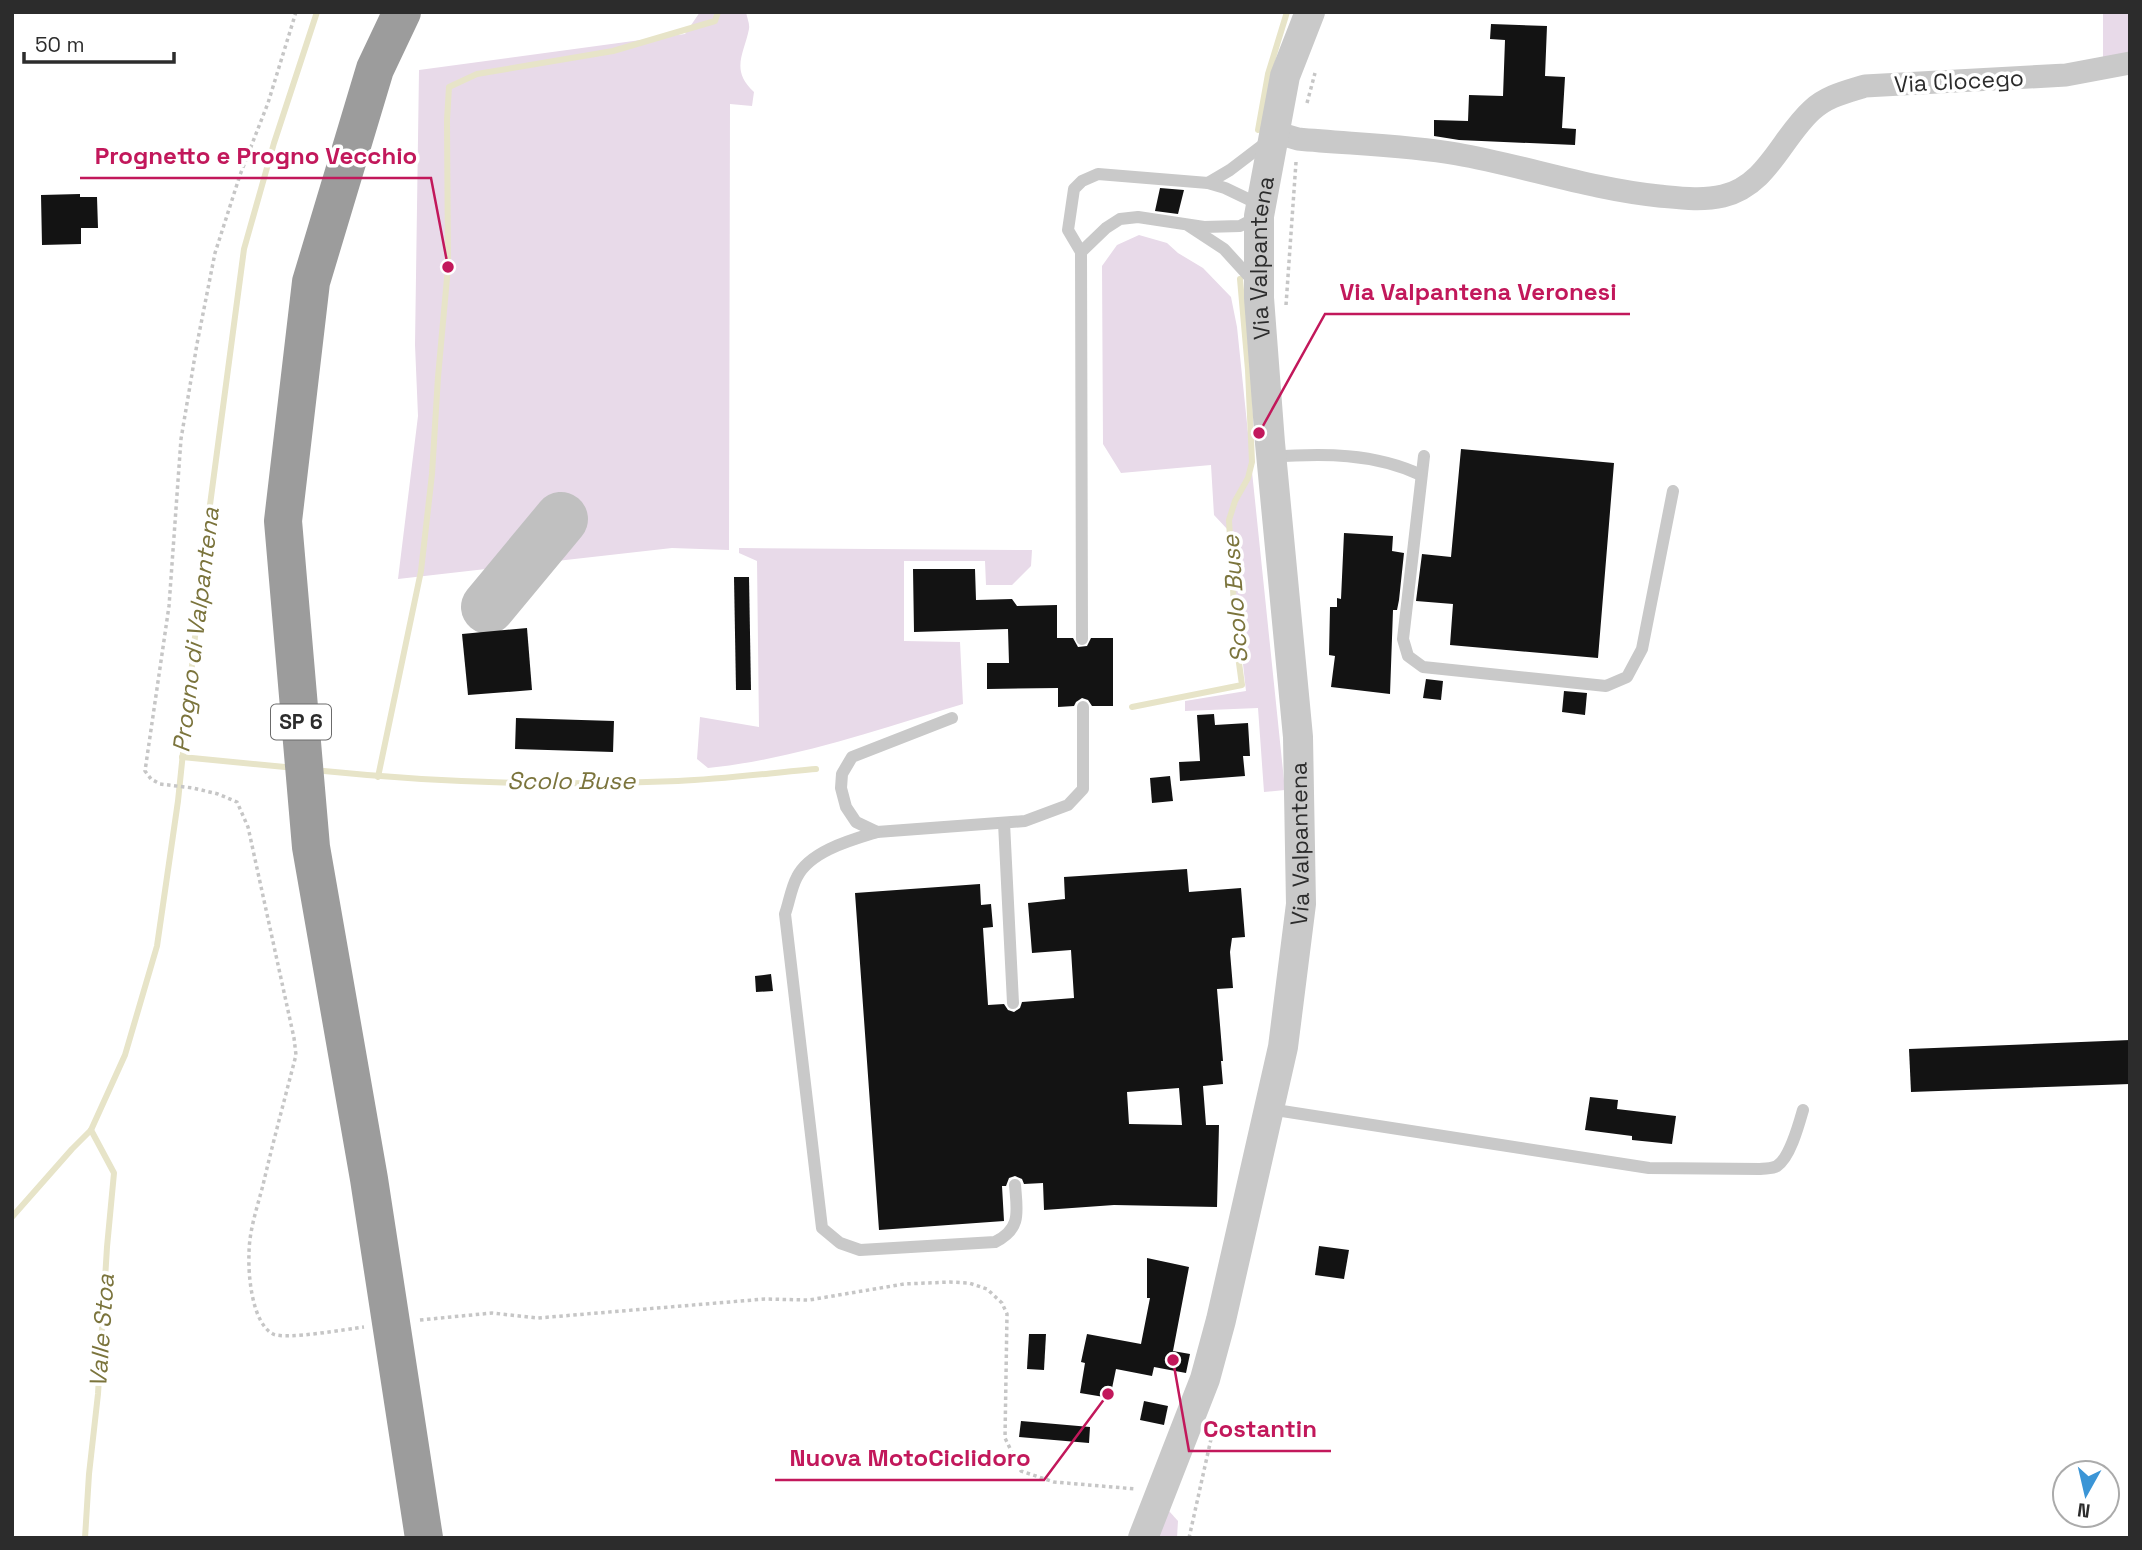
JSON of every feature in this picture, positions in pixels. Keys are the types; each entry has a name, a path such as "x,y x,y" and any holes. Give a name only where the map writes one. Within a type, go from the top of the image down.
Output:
{"highway":[{"name":"SP 6","path":"402,12 375,69 311,282 283,521 311,847 369,1179 424,1538"},
{"path":"410,1441 418,1538"},
{"path":"410,1441 436,1538"}],"street":[{"name":"Via Valpantena","path":"1143,1538 1205,1379 1221,1320 1283,1047 1301,904 1298,737 1271,457 1259,298 1259,216 1285,76 1310,12"},
{"name":"Via Clocego","path":"1274,135 1456,154 1634,193 1697,198 1722,196 1745,188 1770,166 1799,125 1826,99 1865,86 2066,75 2130,63"}],"lane":[{"path":"1208,183 1230,170 1274,135"},
{"path":"1081,252 1106,228 1120,219 1138,218 1189,226 1240,226 1259,216 1250,200 1208,183 1098,174 1082,181 1074,189 1068,230 1081,252 1082,639"},
{"path":"1189,226 1224,249 1252,278 1259,298"},
{"path":"1271,457 1308,453 1381,460 1421,475"},
{"path":"1424,456 1403,639 1408,656 1423,667 1606,686 1627,677 1642,649 1673,491"},
{"path":"1015,1185 1016,1224 1006,1237 995,1242 860,1250 840,1243 822,1228 785,914 797,877 812,859 860,837 877,832 1025,821 1068,805 1083,789 1083,707"},
{"path":"877,832 856,822 846,807 841,789 842,774 852,757 952,718"},
{"path":"1004,823 1013,1003"},
{"path":"1269,1109 1649,1168 1760,1169 1781,1164 1803,1110"}],"path":[{"path":"296,12 268,103 240,175 215,253 181,439 169,606 145,771 150,779 160,784 218,794 237,802 242,810 294,1038 296,1055 249,1252 250,1286 256,1307 264,1325 274,1334 293,1335 368,1326"},
{"path":"417,1321 492,1313 538,1318 765,1299 808,1300 904,1284 969,1283 987,1289 1002,1303 1006,1314 1005,1438 1021,1471 1054,1482 1149,1490 1158,1500"}],"shaded area":[{"path":"700,12 746,12 749,27 741,69 742,76 754,92 752,106 730,104 729,550 672,548 398,579 418,416 415,345 419,70 685,34"},
{"path":"2103,12 2130,12 2130,57 2103,62"},
{"path":"1139,235 1167,243 1203,268 1231,297 1237,327 1285,790 1264,792 1258,708 1185,711 1185,701 1246,691 1228,530 1214,515 1211,465 1121,473 1103,444 1102,266 1117,245"},
{"path":"739,548 1032,550 1031,566 1012,585 986,585 985,561 904,561 904,641 960,642 963,704 805,750 708,768 697,759 700,717 759,727 757,561 739,553"},
{"path":"1169,1511 1178,1521 1177,1538 1157,1538"}],"building":[{"path":"1491,24 1547,26 1545,76 1565,77 1562,128 1576,129 1575,145 1459,140 1434,136 1434,120 1468,121 1469,95 1503,96 1505,40 1490,39"},
{"path":"1160,188 1184,190 1178,214 1155,211"},
{"path":"80,194 80,197 97,197 98,228 81,228 81,244 42,245 41,195"},
{"path":"1461,449 1614,463 1598,658 1450,645 1453,604 1416,601 1422,554 1451,557"},
{"path":"1344,533 1393,536 1392,551 1404,553 1399,600 1397,610 1393,610 1390,694 1331,687 1335,656 1329,655 1330,607 1337,607 1337,598 1341,599"},
{"path":"913,569 975,569 976,600 1012,599 1017,606 1057,605 1057,638 1073,638 1078,647 1087,646 1091,638 1113,638 1113,706 1092,706 1088,700 1082,698 1074,706 1058,707 1058,688 987,689 987,663 1009,663 1008,629 914,632"},
{"path":"734,577 749,577 751,690 736,690"},
{"path":"527,628 532,690 468,695 462,634"},
{"path":"1426,679 1443,681 1441,700 1423,698"},
{"path":"1564,691 1587,693 1585,715 1562,712"},
{"path":"1214,714 1215,725 1248,723 1250,756 1243,756 1245,776 1180,781 1179,762 1200,761 1197,715"},
{"path":"516,718 614,721 613,752 515,749"},
{"path":"1170,776 1173,801 1152,803 1150,778"},
{"path":"1187,869 1189,892 1241,888 1245,937 1232,938 1230,952 1233,988 1217,989 1223,1084 1203,1086 1206,1125 1219,1125 1217,1207 1114,1205 1044,1210 1043,1183 1024,1184 1022,1179 1015,1176 1009,1178 1006,1186 1002,1186 1004,1221 879,1230 855,893 980,884 981,905 991,904 993,927 983,928 988,1005 1004,1004 1008,1010 1014,1012 1020,1008 1022,1002 1074,998 1071,950 1032,953 1028,903 1065,899 1064,877","holes":["1179,1088 1182,1125 1129,1124 1127,1092"]},
{"path":"771,974 773,991 756,992 755,976"},
{"path":"2130,1040 2130,1084 1911,1092 1909,1049"},
{"path":"1590,1097 1618,1100 1617,1109 1676,1116 1672,1144 1632,1140 1632,1136 1585,1130"},
{"path":"1319,1246 1349,1250 1344,1279 1315,1275"},
{"path":"1147,1258 1189,1267 1173,1351 1190,1354 1186,1373 1154,1367 1152,1376 1116,1369 1110,1398 1080,1393 1085,1363 1081,1362 1087,1334 1141,1344 1150,1298 1147,1298"},
{"path":"1029,1334 1046,1334 1044,1370 1027,1369"},
{"path":"1144,1401 1168,1406 1164,1425 1140,1420"},
{"path":"1021,1421 1090,1427 1089,1443 1019,1437"}],"waterway":[{"name":"Progno di Valpantena","path":"12,1217 91,1130 125,1055 157,946 178,801 204,550 244,249 274,143 317,12"},
{"path":"378,777 421,571 432,474 448,267 449,87 477,74 613,51 715,21 718,12"},
{"name":"Scolo Buse","path":"1258,130 1268,74 1287,12"},
{"name":"Scolo Buse","path":"1132,707 1242,685 1236,641 1229,520 1235,501 1248,478 1252,462 1240,279"},
{"name":"Scolo Buse","path":"182,757 285,767"},
{"name":"Scolo Buse","path":"324,771 457,781 590,783 695,780 816,769"},
{"name":"Valle Stoa","path":"85,1538 114,1173 91,1130"}],"taxiway":[{"path":"488,607 561,519"}],"place":[{"name":"Prognetto e Progno Vecchio","path":"448,267"},
{"name":"Via Valpantena Veronesi","path":"1259,433"},
{"name":"Costantin","path":"1173,1360"},
{"name":"Nuova MotoCiclidoro","path":"1108,1394"}]}
